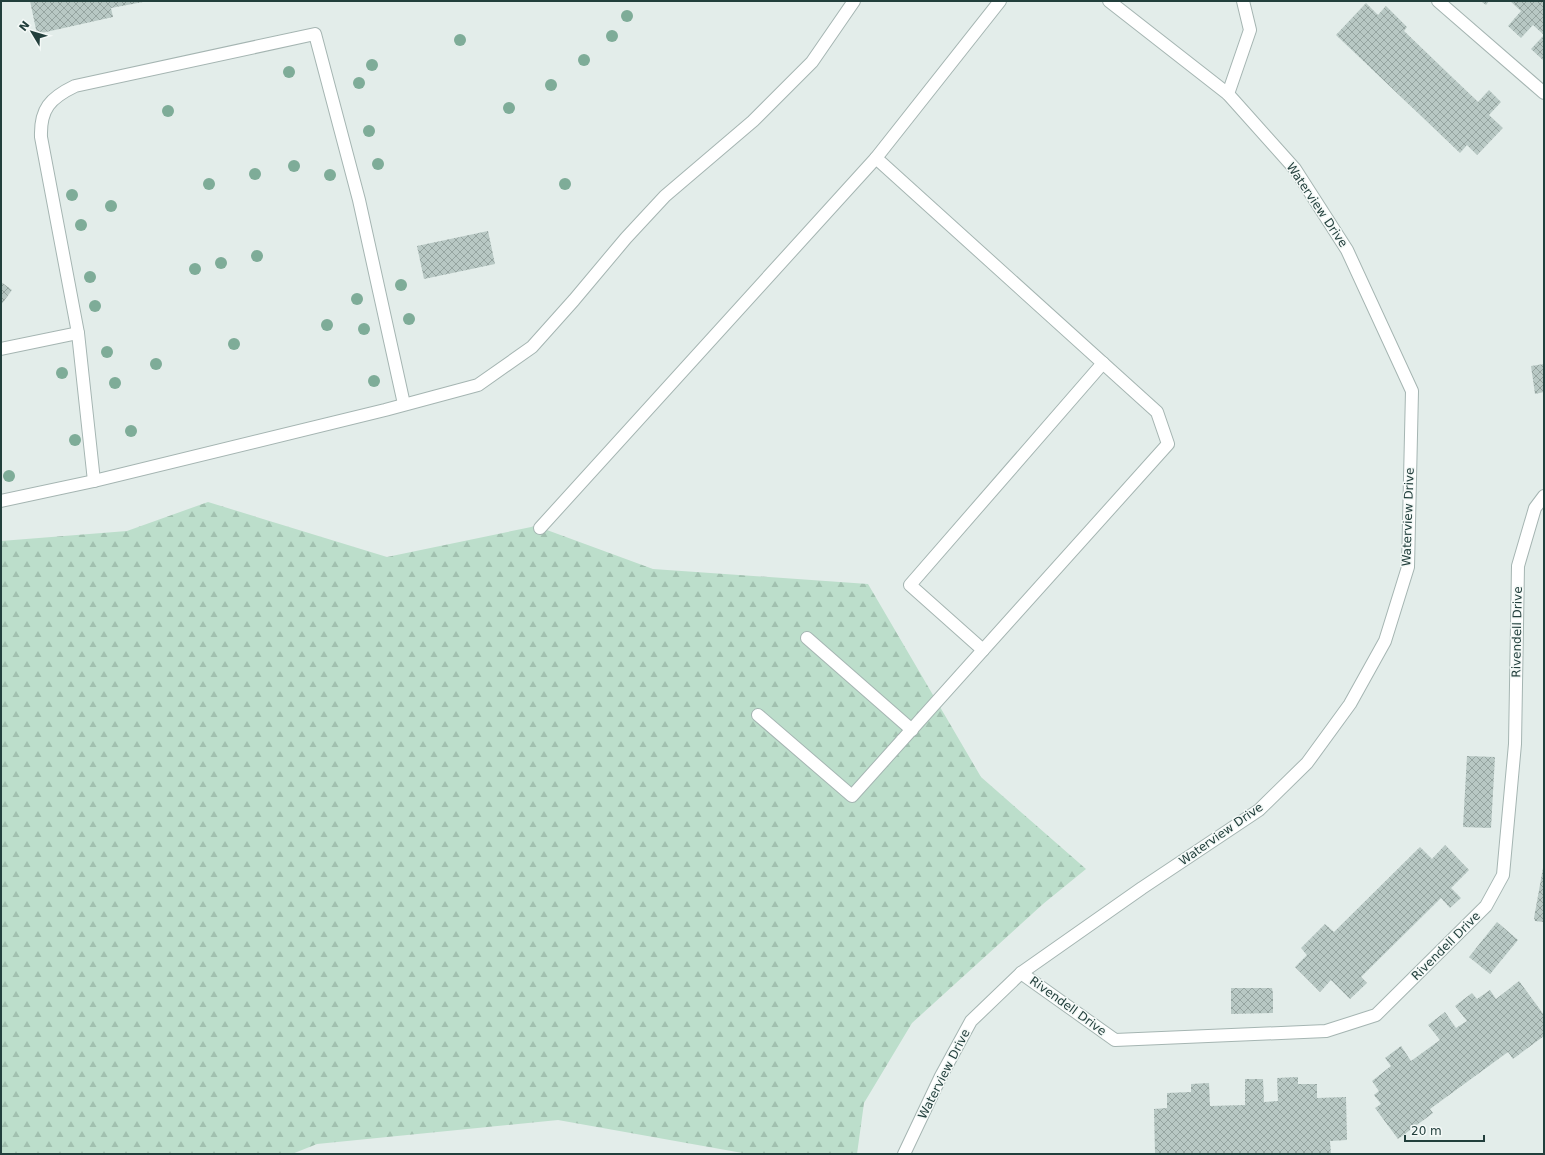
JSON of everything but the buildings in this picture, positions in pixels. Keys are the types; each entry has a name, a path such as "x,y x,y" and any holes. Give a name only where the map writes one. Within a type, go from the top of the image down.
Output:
{"street":[{"path":"1,501 94,481 378,412 478,385 532,347 626,238 665,196 753,121 812,62 854,1"},
{"path":"540,528 876,158 1000,1"},
{"name":"Waterview Drive","path":"904,1154 941,1076 971,1021 1021,973 1142,888 1259,810 1307,763 1350,704 1385,641 1408,567 1412,391 1347,250 1295,169 1228,94 1109,1"},
{"path":"1228,94 1250,30 1243,1"},
{"path":"1438,1 1544,92"},
{"path":"94,481 78,333 41,137 40,122 48,105 59,93 75,86 315,34 359,200 404,404"},
{"path":"758,714 852,796 1168,444 1157,412 876,158"},
{"path":"1,349 78,333"},
{"path":"983,650 910,585 1103,363"},
{"name":"Rivendell Drive","path":"1021,973 1115,1040 1326,1032 1376,1015 1486,906 1503,875 1515,744 1518,566 1535,508 1544,496"},
{"path":"808,638 912,730"}],"green space":[{"path":"208,502 387,557 536,526 653,569 868,584 981,777 1086,869 1043,904 912,1023 864,1103 857,1154 748,1154 558,1120 317,1144 292,1154 1,1154 1,541 127,531"}]}
